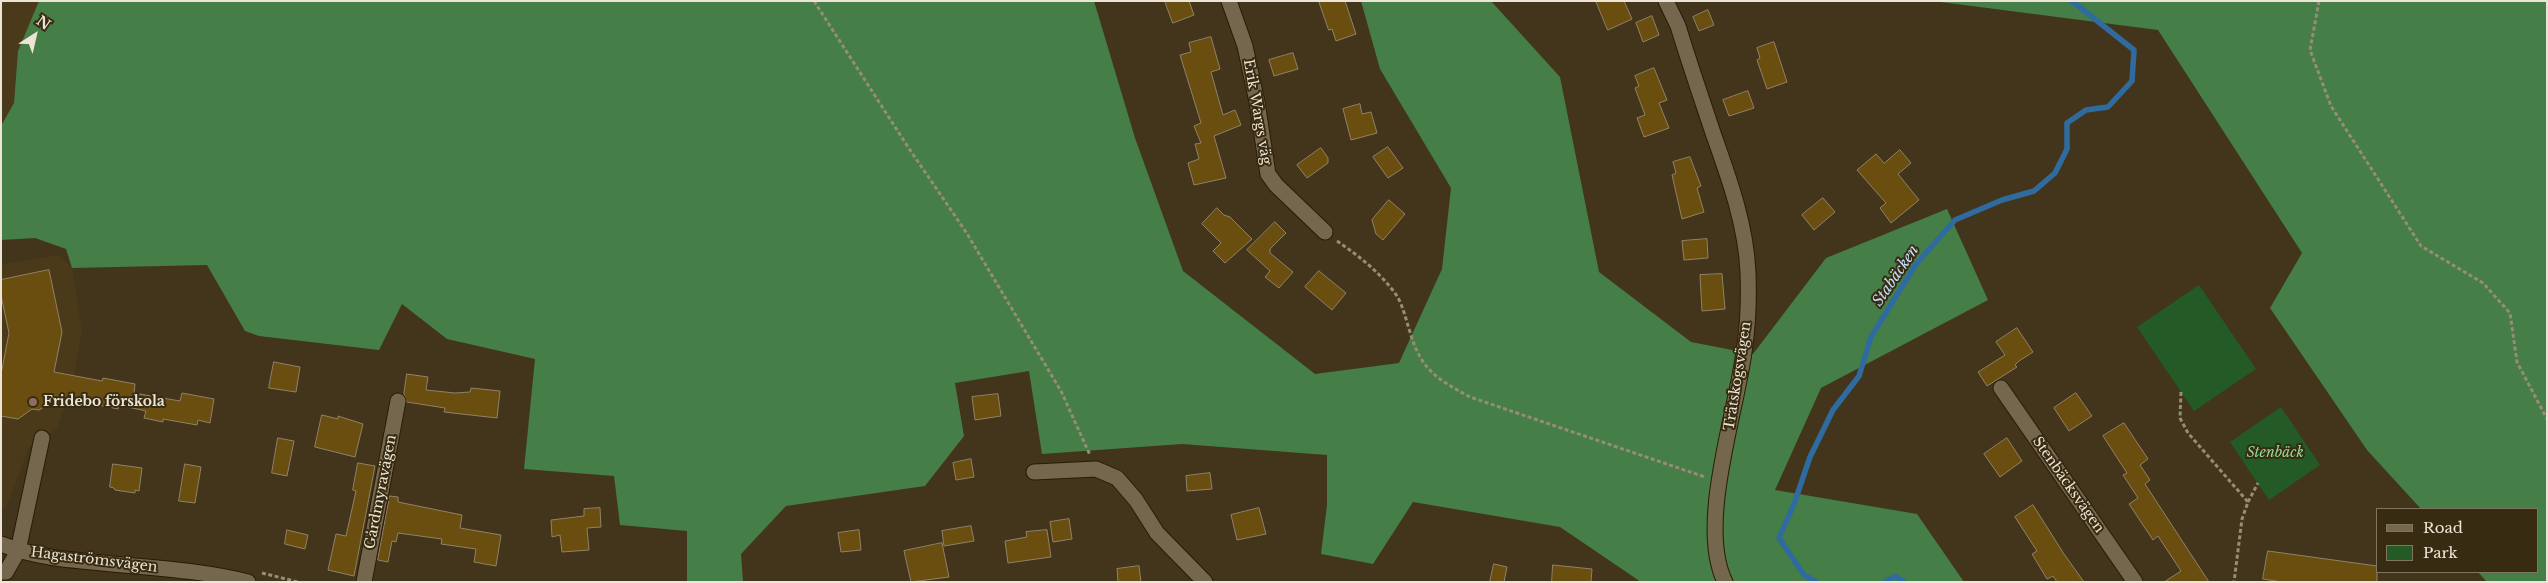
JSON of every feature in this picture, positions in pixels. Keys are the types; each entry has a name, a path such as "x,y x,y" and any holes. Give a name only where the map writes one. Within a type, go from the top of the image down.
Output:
{"street":[{"name":"Erik Wargs väg","path":"1229,1 1245,46 1257,102 1268,174 1276,185 1325,232"},
{"name":"Trätskogsvägen","path":"1666,1 1678,26 1730,183 1744,236 1748,270 1745,351 1720,482 1715,552 1725,582"},
{"name":"Stenbäcksvägen","path":"2001,388 2135,582"},
{"name":"Gårdmyravägen","path":"364,582 398,401"},
{"path":"1,572 6,572 18,551 42,438"},
{"path":"1034,472 1096,469 1117,478 1136,500 1157,533 1205,582"},
{"name":"Hagaströmsvägen","path":"1,544 18,551 64,559 195,572 248,582"}],"path":[{"path":"814,1 908,147 966,232 1061,392 1096,469"},
{"path":"2319,1 2310,50 2331,106 2421,246 2483,283 2510,312 2517,362 2547,419"},
{"path":"1325,232 1360,256 1398,297 1418,352 1426,368 1439,381 1470,397 1720,482"},
{"path":"2182,392 2180,418 2188,433 2248,502"},
{"path":"2234,582 2242,520 2248,502 2258,483"}],"shaded area":[{"path":"1,1 39,1 18,51 14,103 1,126"},
{"name":"Fridebo förskola","path":"58,255 72,268 82,331 74,376 57,429 29,447 6,508 1,509 1,265"}],"green space":[{"path":"39,1 1094,1 1135,138 1183,271 1315,374 1399,363 1442,269 1451,188 1380,69 1361,1 1491,1 1560,77 1599,272 1691,342 1753,354 1826,258 1947,209 1988,300 1821,388 1775,490 1917,514 1964,582 1641,582 1560,527 1413,502 1373,564 1321,554 1327,505 1327,455 1182,444 1042,454 1029,371 955,383 964,436 925,486 786,506 741,554 743,582 687,582 687,531 620,525 614,476 524,469 535,359 447,339 402,304 379,350 259,336 245,331 207,265 72,268 66,249 35,238 1,240 1,126 14,103 18,51"},
{"path":"1933,1 2547,1 2547,582 2487,582 2479,573 2538,573 2538,508 2420,508 2367,450 2270,308 2302,253 2158,30"},
{"path":"2199,285 2256,369 2194,411 2137,327"},
{"name":"Stenbäck","path":"2281,407 2320,465 2269,500 2230,442"}],"building":[{"path":"1165,1 1189,1 1194,15 1173,23"},
{"path":"1319,1 1345,1 1356,34 1336,41 1332,29 1329,30"},
{"path":"1596,1 1624,1 1632,19 1608,30"},
{"path":"1708,10 1714,25 1699,31 1693,17"},
{"path":"1652,16 1659,35 1643,42 1636,23"},
{"path":"1211,37 1220,69 1211,72 1223,115 1235,110 1241,125 1214,136 1226,178 1194,185 1188,163 1199,159 1195,144 1201,143 1194,126 1201,123 1180,55 1191,52 1189,43"},
{"path":"1774,42 1787,82 1767,89 1757,60 1760,58 1757,48"},
{"path":"1293,53 1298,69 1274,76 1269,60"},
{"path":"1654,68 1667,100 1659,103 1669,128 1644,137 1637,118 1645,115 1635,88 1639,86 1635,76"},
{"path":"1748,91 1754,108 1729,116 1723,100"},
{"path":"1360,104 1362,114 1371,112 1377,133 1351,140 1343,109"},
{"path":"1388,147 1403,168 1388,178 1373,157"},
{"path":"1321,148 1328,158 1328,163 1307,178 1297,165"},
{"path":"1900,150 1911,163 1898,174 1919,200 1891,223 1880,208 1886,203 1857,170 1876,154 1884,163"},
{"path":"1690,157 1701,186 1697,188 1704,212 1682,219 1672,175 1676,173 1673,162"},
{"path":"1823,198 1835,212 1814,230 1802,215"},
{"path":"1389,200 1405,214 1383,240 1376,234 1372,220"},
{"path":"1217,208 1224,215 1230,217 1252,239 1225,263 1213,251 1221,243 1202,224"},
{"path":"1275,222 1286,233 1270,249 1270,253 1293,272 1279,288 1265,277 1270,271 1247,250"},
{"path":"1707,239 1708,258 1684,260 1682,241"},
{"path":"49,270 62,332 54,372 102,381 103,378 135,384 134,393 180,401 182,393 214,399 210,423 198,420 197,425 163,419 163,422 144,418 146,411 119,405 118,409 50,395 49,404 39,410 32,409 18,419 1,416 1,374 9,333 1,295 1,280"},
{"path":"1319,271 1346,293 1332,310 1305,287"},
{"path":"1722,274 1725,309 1702,311 1700,275"},
{"path":"2017,328 2033,352 2019,361 2015,365 2017,367 1987,386 1978,372 2005,355 1996,342"},
{"path":"274,362 300,367 296,392 269,388"},
{"path":"407,374 428,377 426,390 455,393 470,392 471,388 500,391 497,418 444,412 445,408 407,402 404,394"},
{"path":"2076,393 2092,416 2069,431 2054,408"},
{"path":"998,394 1001,416 975,420 972,397"},
{"path":"322,415 338,419 338,416 363,424 355,457 315,447"},
{"path":"2124,423 2148,459 2140,465 2150,480 2145,484 2209,582 2164,582 2181,571 2158,536 2153,540 2129,504 2138,498 2123,475 2127,473 2103,436"},
{"path":"278,438 294,441 287,476 272,473"},
{"path":"2007,438 2022,461 2000,477 1984,454"},
{"path":"971,459 974,477 956,480 953,463"},
{"path":"358,463 375,466 354,576 328,570 336,534 346,536 356,491 353,490"},
{"path":"113,464 142,468 139,491 135,490 135,493 115,490 110,487"},
{"path":"185,464 201,467 195,503 179,501"},
{"path":"1210,473 1212,489 1187,491 1186,476"},
{"path":"390,496 398,497 398,502 462,515 460,528 501,535 496,566 474,562 476,549 441,544 442,539 398,533 396,542 392,541 388,562 378,560"},
{"path":"2033,505 2084,582 2057,582 2053,576 2047,579 2032,554 2037,551 2015,517"},
{"path":"600,508 601,527 587,528 589,550 562,552 560,535 552,537 551,520 584,516 584,509"},
{"path":"1259,508 1266,534 1237,540 1231,515"},
{"path":"1069,519 1072,539 1053,542 1050,522"},
{"path":"971,526 974,541 944,546 942,531"},
{"path":"287,530 308,535 305,549 285,544"},
{"path":"859,530 861,550 841,552 838,533"},
{"path":"1047,530 1051,557 1008,563 1005,541 1027,537 1026,532"},
{"path":"942,543 949,577 911,582 904,551"},
{"path":"2268,551 2376,566 2377,573 2377,582 2281,582 2263,579"},
{"path":"1494,564 1507,567 1504,582 1490,582"},
{"path":"1553,565 1592,569 1591,582 1552,582"},
{"path":"1139,566 1141,582 1118,582 1117,569"}],"waterway":[{"name":"Stabäcken","path":"1816,582 1804,575 1779,538 1794,504 1810,457 1833,410 1859,376 1871,337 1916,264 1955,220 2002,200 2034,191 2055,173 2067,149 2067,123 2086,110 2108,107 2132,81 2134,50 2072,1"},
{"name":"Stabäcken","path":"1885,582 1895,576 1904,582"}],"place":[{"name":"Fridebo förskola","path":"33,402"}]}
